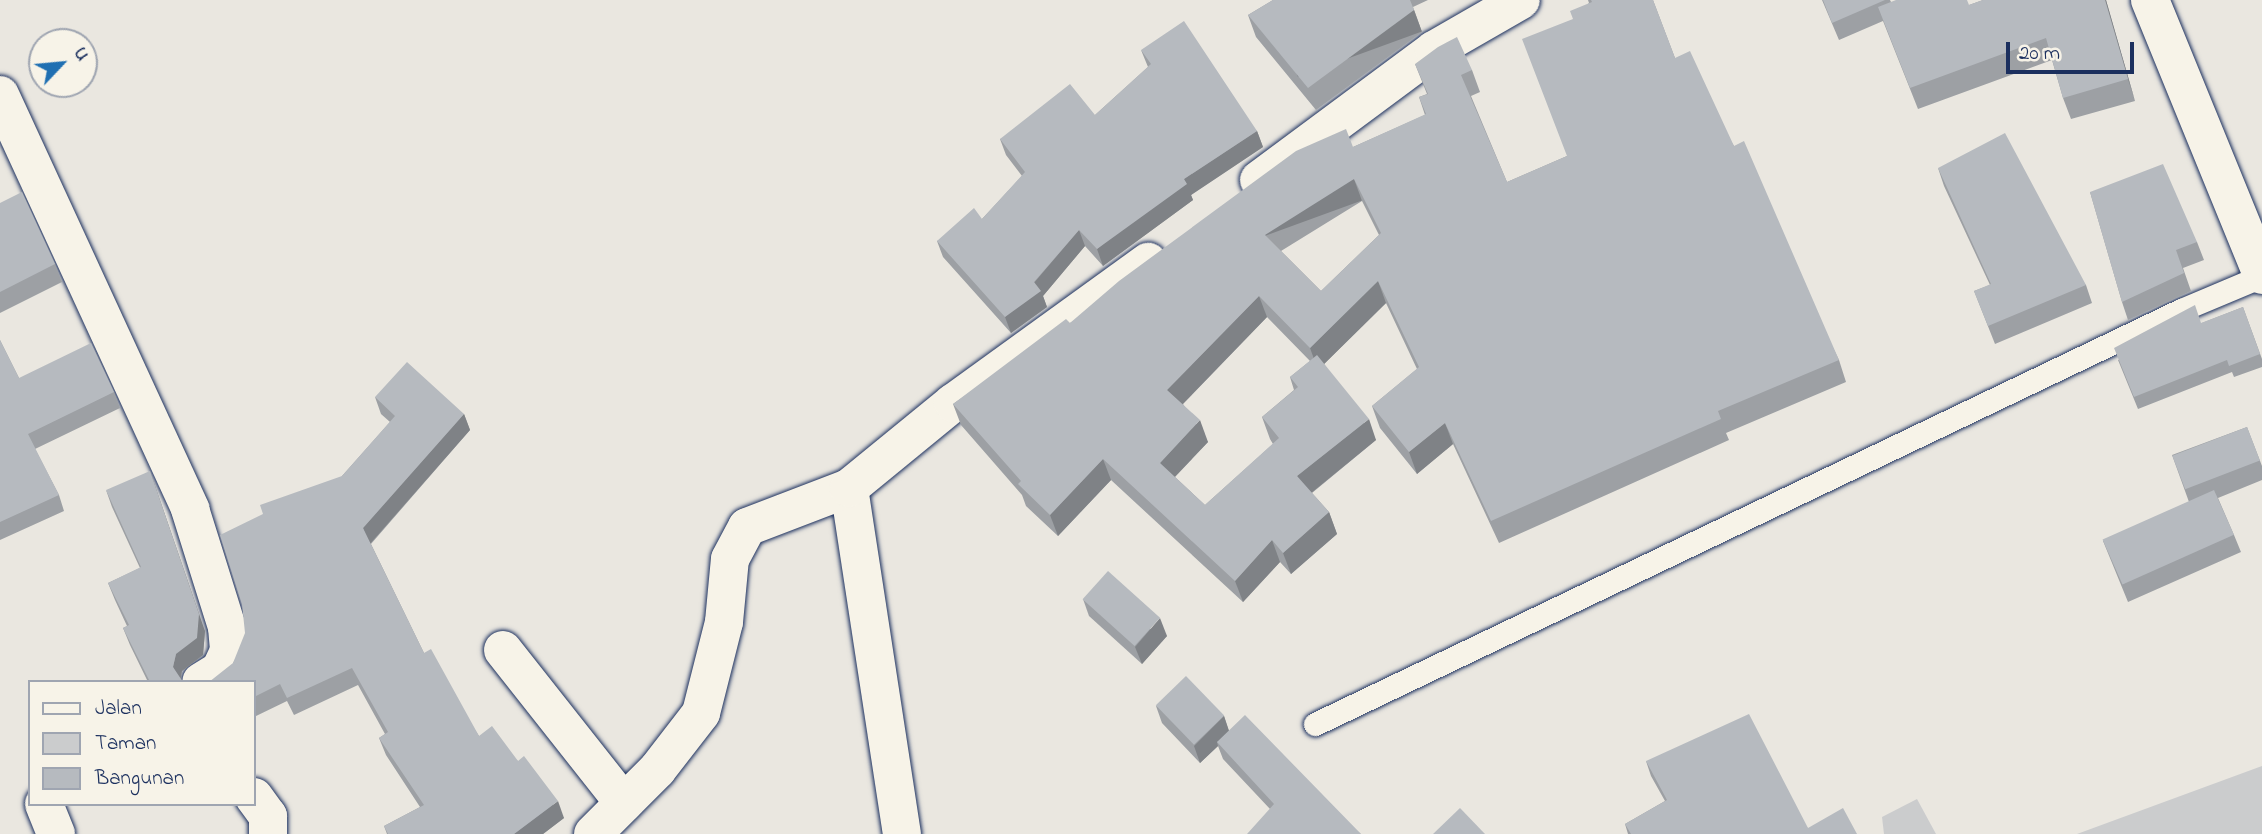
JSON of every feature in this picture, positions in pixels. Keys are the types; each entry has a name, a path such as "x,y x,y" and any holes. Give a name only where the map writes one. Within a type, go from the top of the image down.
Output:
{"street":[{"path":"1231,200 1434,50 1521,0"},
{"path":"2150,0 2262,276"},
{"path":"0,95 190,509 227,627 229,651 220,670 204,680"},
{"path":"593,834 657,770 701,713 724,622 730,559 747,527 849,488 953,403 1176,241"},
{"path":"849,488 902,834"},
{"path":"503,650 624,803"},
{"path":"256,799 268,816 268,834"},
{"path":"45,806 56,834"}],"lane":[{"path":"1315,724 2180,310 2262,276"}],"green space":[{"path":"2262,766 2262,834 2077,834"},
{"path":"1917,799 1936,834 1884,834 1882,817"}],"building":[{"path":"1273,0 1410,0 1414,10 1308,88 1248,15"},
{"path":"1591,0 1653,0 1675,58 1690,51 1734,146 1744,141 1839,360 1718,411 1721,419 1491,521 1445,423 1409,452 1372,406 1419,367 1378,281 1310,348 1259,296 1167,390 1200,420 1160,463 1205,505 1279,438 1262,417 1298,387 1290,377 1317,355 1369,419 1297,476 1329,512 1283,553 1272,540 1235,581 1103,459 1050,515 1018,484 1021,481 953,404 1066,319 1070,323 1119,281 1296,151 1346,129 1353,147 1426,114 1419,97 1428,94 1415,64 1457,37 1472,70 1461,75 1507,182 1567,156 1522,39 1573,19 1570,11 1592,2","holes":["1354,179 1381,233 1321,291 1265,235"]},
{"path":"1823,0 1885,0 1832,23"},
{"path":"1896,0 1967,0 1969,5 1983,0 2105,0 2128,79 2063,98 2046,38 1910,88 1878,7"},
{"path":"1184,21 1257,131 1184,179 1187,184 1097,249 1079,230 1034,282 1041,291 1005,317 937,241 974,208 982,219 1025,172 1000,139 1070,84 1095,115 1151,64 1141,50"},
{"path":"2005,133 2086,285 1988,326 1974,291 1991,284 1938,168"},
{"path":"2163,164 2197,242 2176,250 2184,273 2122,302 2090,192"},
{"path":"22,192 55,264 0,292 0,203"},
{"path":"2195,305 2201,323 2243,307 2260,354 2229,366 2227,360 2134,397 2114,348"},
{"path":"0,340 19,378 91,343 114,392 28,434 59,495 0,522"},
{"path":"407,362 464,414 363,528 424,653 431,649 479,736 492,726 518,761 524,756 558,801 514,834 388,834 384,826 424,805 379,738 388,732 352,668 287,698 280,684 256,696 256,680 212,680 233,663 245,633 242,604 220,535 263,514 260,505 342,476 395,416 375,397"},
{"path":"2247,427 2260,461 2185,489 2172,456"},
{"path":"150,471 199,614 197,638 176,654 173,667 182,680 149,680 123,628 129,625 108,583 141,567 106,490"},
{"path":"2214,490 2234,535 2122,584 2103,540"},
{"path":"1108,571 1160,618 1135,646 1083,599"},
{"path":"1186,676 1224,716 1194,745 1156,705"},
{"path":"1749,714 1808,828 1843,808 1857,834 1631,834 1625,824 1667,800 1646,761"},
{"path":"1245,715 1361,834 1247,834 1274,804 1217,742"},
{"path":"1460,808 1485,834 1433,834"}]}
